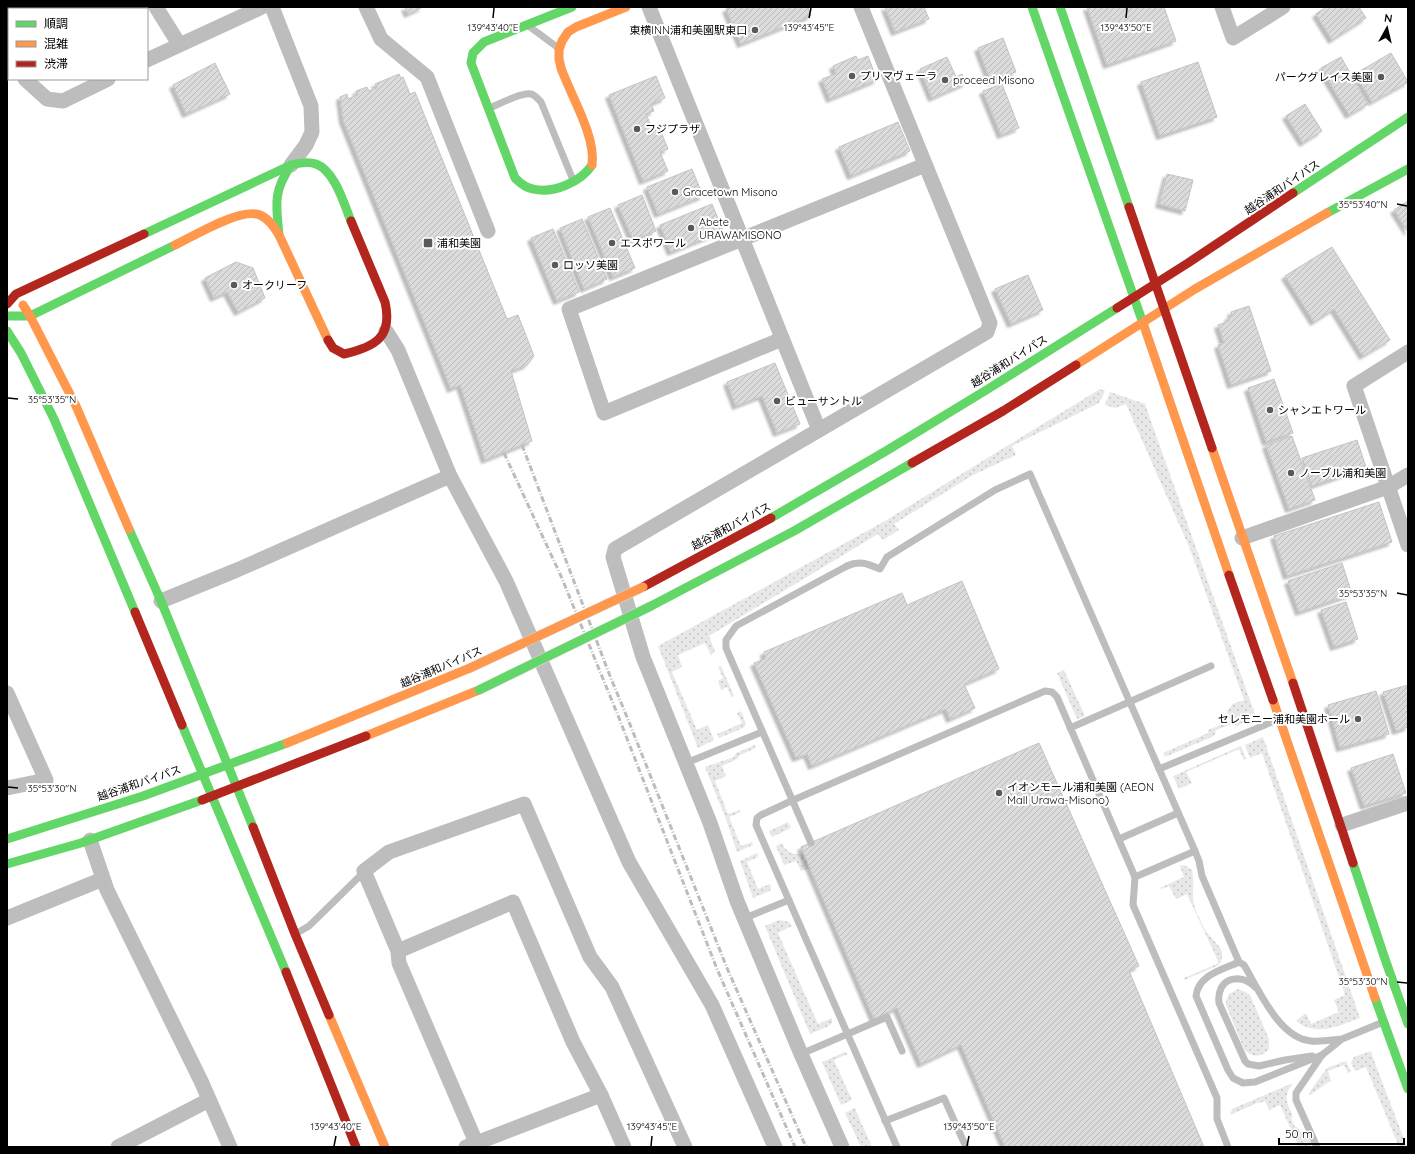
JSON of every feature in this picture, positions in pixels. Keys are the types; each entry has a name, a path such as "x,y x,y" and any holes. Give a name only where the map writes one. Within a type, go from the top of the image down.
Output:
{"main road":[{"path":"572,7 484,42 476,48 470,61 515,178 521,185 531,189 550,189 573,181 588,171 592,164 593,153 589,138 563,72 558,57 559,48 564,38 573,29 626,7"},
{"path":"1032,7 1121,259 1133,298 1278,719 1397,1017 1408,1024"},
{"path":"1060,7 1144,246 1164,310 1342,825 1397,1017 1408,1089"},
{"name":"越谷浦和バイパス","path":"7,839 143,796 300,738 470,668 643,587 795,505 867,462 1156,284 1408,117"},
{"path":"7,304 14,292 291,165 305,162 318,164 328,171 335,182 385,302 388,317 386,330 377,342 361,350 344,354 333,348 325,336 279,235 272,224 265,217 255,213 240,215 30,316 7,316"},
{"path":"279,235 277,194 281,181 291,165"},
{"path":"7,864 90,840 300,763 479,690 651,606 808,523 1003,411 1195,289 1294,231 1408,169"},
{"path":"14,292 30,316 76,406 161,602 237,786 295,934 385,1147"},
{"path":"7,331 21,353 54,418 272,938 356,1147"},
{"path":"7,873 61,848"}],"street":[{"path":"156,7 180,44"},
{"path":"148,60 262,7"},
{"path":"272,7 311,106 312,132 306,145 291,165"},
{"path":"366,7 381,39 427,77 488,231"},
{"path":"649,7 819,430"},
{"path":"842,1147 801,1054 737,900 710,823 643,658 613,557 615,549 987,332 990,323 861,7"},
{"path":"1222,7 1233,38 1283,7"},
{"path":"26,80 47,99 63,101 106,80"},
{"path":"782,339 604,413 569,309 925,165"},
{"path":"386,330 398,350 450,476 506,581 629,862 712,1005 775,1147"},
{"path":"1408,352 1354,386 1408,546"},
{"path":"1242,538 1388,487 1408,475"},
{"path":"161,602 450,476"},
{"path":"7,693 46,780 7,788"},
{"path":"1342,825 1408,803"},
{"path":"601,1095 473,1146 399,963 398,951 364,871 388,852 524,804 590,957 612,987 685,1147"},
{"path":"90,840 110,897 209,1100 230,1147"},
{"path":"7,918 103,879"},
{"path":"398,951 513,902 573,1042 601,1095 624,1147"},
{"path":"118,1147 209,1100"}],"lane":[{"path":"526,25 559,48"},
{"path":"488,109 524,94 531,94 536,97 541,102 573,181"},
{"path":"811,843 726,648 726,640 736,626 847,566 862,562 880,569 887,557 996,490 1030,474 1195,851 1202,876 1239,962 1244,965 1274,1015 1284,1027 1295,1036 1311,1041 1342,1039"},
{"path":"1070,728 1130,703 1211,666"},
{"path":"897,1147 756,825 757,818 1045,691 1052,692 1056,697 1135,877 1133,905 1217,1098 1218,1125 1228,1147"},
{"path":"1159,769 1278,719"},
{"path":"686,763 762,732"},
{"path":"1119,839 1178,813"},
{"path":"1135,877 1195,851"},
{"path":"295,934 309,926 364,871"},
{"path":"745,918 789,900"},
{"path":"1239,962 1206,977 1197,989 1196,996 1228,1070 1233,1078 1243,1083 1255,1082 1322,1055 1342,1039 1397,1017"},
{"path":"1260,993 1252,984 1244,979 1237,978 1224,983 1220,988 1218,995 1219,1003 1245,1061 1248,1064 1259,1066 1285,1060 1322,1055"},
{"path":"801,1054 887,1017 902,1051"},
{"path":"1317,1147 1296,1100 1296,1093 1322,1055"},
{"path":"885,1121 944,1098 966,1147"}],"shaded area":[{"path":"1100,389 1105,391 1099,403 1012,446 1016,455 973,475 894,524 899,530 883,540 878,534 709,636 715,652 711,655 705,643 678,655 682,667 672,672 697,730 708,725 714,740 698,748 658,646 885,521"},
{"path":"1110,392 1145,404 1256,717 1237,726 1232,724 1216,730 1214,736 1165,757 1163,753 1208,733 1208,730 1231,721 1227,711 1233,704 1244,700 1190,549 1126,404 1115,408 1105,405"},
{"path":"721,666 734,696 732,698 727,687 721,690 718,681 723,678 718,667"},
{"path":"1064,670 1085,716 1077,719 1057,673"},
{"path":"741,711 746,724 743,728 719,738 717,734 742,723 737,713"},
{"path":"1263,737 1360,1018 1336,1027 1320,1029 1312,1028 1304,1026 1296,1021 1306,1013 1311,1024 1339,1012 1334,1000 1345,995 1262,753 1250,758 1245,745"},
{"path":"755,745 756,748 740,755 737,759 722,766 726,776 715,781 728,814 740,810 741,812 729,817 741,846 752,842 753,845 737,852 726,819 705,767 734,757 736,753"},
{"path":"1241,746 1246,759 1244,760 1239,749 1186,772 1192,783 1179,789 1173,776"},
{"path":"788,822 791,828 772,837 769,831"},
{"path":"782,843 786,849 793,854 803,853 810,868 801,871 796,861 784,865 776,846"},
{"path":"757,853 758,857 747,862 758,889 770,884 771,887 770,891 753,898 740,861"},
{"path":"1182,865 1192,870 1193,899 1196,910 1204,928 1218,945 1222,954 1222,959 1219,965 1184,980 1184,978 1219,963 1187,894 1176,899 1169,886 1160,888 1184,877 1180,866"},
{"path":"779,920 789,922 792,926 778,933 818,1024 832,1018 832,1023 829,1026 810,1034 765,926"},
{"path":"1238,989 1250,995 1269,1039 1269,1049 1263,1054 1256,1056 1250,1054 1244,1049 1226,1005 1229,994"},
{"path":"1371,1051 1407,1147 1399,1147 1366,1067 1355,1071 1351,1063 1354,1057"},
{"path":"845,1052 848,1054 834,1060 852,1100 841,1105 822,1062"},
{"path":"1346,1061 1351,1072 1348,1073 1344,1065 1328,1071 1331,1081 1309,1095 1327,1068"},
{"path":"1293,1083 1287,1096 1287,1103 1293,1116 1291,1118 1295,1127 1297,1127 1308,1138 1311,1147 1299,1147 1280,1105 1269,1110 1265,1101 1259,1102 1230,1115 1232,1109"},
{"path":"855,1108 872,1147 861,1147 845,1113"}],"building":[{"path":"405,7 423,7 408,14"},
{"name":"東横INN浦和美園駅東口","path":"731,7 808,7 811,16 741,44 726,9"},
{"path":"885,7 924,7 929,19 895,32"},
{"path":"1087,7 1164,7 1176,41 1107,65"},
{"path":"1326,7 1359,7 1366,18 1332,40 1316,14"},
{"path":"1003,38 1016,72 991,82 978,48"},
{"name":"パークグレイス美園","path":"1391,53 1408,82 1372,102 1355,74"},
{"name":"プリマヴェーラ","path":"856,56 858,60 868,56 877,80 830,99 822,79 836,74 833,66"},
{"name":"proceed Misono","path":"947,57 956,77 962,74 966,83 932,98 920,69"},
{"path":"1341,57 1368,104 1349,115 1321,68"},
{"path":"1198,62 1217,117 1160,136 1141,82"},
{"path":"215,63 230,94 186,114 173,85"},
{"path":"399,74 401,78 403,77 410,94 415,92 507,319 518,315 534,356 527,365 511,371 532,441 485,460 460,385 451,389 343,120 340,97 347,94 348,99 358,95 356,91 367,87 369,91 377,88 375,84"},
{"name":"フジプラザ","path":"656,76 665,98 651,104 654,111 646,114 653,130 659,127 668,149 660,152 668,171 643,181 609,95"},
{"path":"1002,84 1019,128 1001,135 983,91"},
{"path":"1305,104 1322,131 1303,143 1286,116"},
{"path":"898,122 910,151 851,176 839,147"},
{"name":"Gracetown Misono","path":"692,169 703,196 658,214 647,187"},
{"path":"1167,174 1193,180 1185,211 1159,204"},
{"path":"642,195 656,231 633,240 618,205"},
{"path":"1408,201 1408,232 1394,210"},
{"name":"Abete URAWAMISONO","path":"712,204 723,231 671,252 660,225"},
{"name":"エスポワール","path":"610,208 635,268 613,277 588,217"},
{"path":"582,219 607,279 584,289 560,228"},
{"name":"ロッソ美園","path":"553,229 579,292 557,301 531,238"},
{"path":"1332,247 1390,340 1363,356 1334,309 1314,322 1285,276"},
{"name":"オークリーフ","path":"236,262 253,268 265,298 238,312 227,292 214,298 205,278"},
{"path":"1028,275 1043,310 1011,324 995,289"},
{"path":"1249,306 1271,371 1231,385 1218,345 1224,343 1218,325 1229,321 1228,317 1232,316 1231,312"},
{"name":"ビューサントル","path":"775,363 800,424 777,433 762,396 736,406 727,382"},
{"name":"シャンエトワール","path":"1274,379 1293,433 1266,442 1248,388"},
{"name":"ノーブル浦和美園","path":"1292,436 1315,500 1289,509 1266,445"},
{"path":"1357,440 1366,467 1312,486 1302,458"},
{"path":"1379,502 1392,542 1287,576 1274,536"},
{"path":"1342,563 1352,594 1299,612 1288,581"},
{"path":"962,581 999,669 964,684 975,708 950,719 946,709 812,766 807,754 796,758 754,663 765,659 764,652 902,593 907,605"},
{"path":"1346,602 1358,639 1334,647 1321,610"},
{"path":"1408,685 1408,727 1396,731 1383,692"},
{"name":"セレモニー浦和美園ホール","path":"1376,691 1389,734 1340,748 1328,705"},
{"path":"1039,743 1139,966 1129,971 1204,1147 1005,1147 961,1045 921,1064 897,1008 874,1019 801,847"},
{"path":"1393,754 1406,793 1364,806 1351,768"}],"railway":[{"path":"522,445 610,676 727,968 806,1147"},
{"path":"504,453 561,576 619,718 717,969 795,1147"}],"traffic: fast":[{"path":"572,7 484,42 473,53 471,63 515,178 519,182 533,189 549,190 558,188 581,177 592,165"},
{"path":"1032,7 1144,326"},
{"path":"1060,7 1129,207"},
{"path":"1293,193 1408,117"},
{"path":"144,234 291,165 304,163 316,164 328,173 342,197 351,221"},
{"path":"279,235 277,198 281,183 291,165"},
{"path":"1327,213 1408,169"},
{"path":"7,316 30,316 175,245"},
{"path":"771,518 886,451 1117,308"},
{"path":"7,331 21,353 54,419 135,612"},
{"path":"651,606 794,531 912,463"},
{"path":"129,529 161,601 253,827"},
{"path":"479,690 651,606"},
{"path":"182,725 286,972"},
{"path":"7,839 143,796 287,743"},
{"path":"7,864 81,843 202,800"},
{"path":"1353,863 1408,1024"},
{"path":"1375,998 1408,1089"}],"traffic: slow":[{"path":"592,165 592,154 587,129 561,68 559,50 562,41 568,32 576,27 626,7"},
{"path":"1076,365 1195,289 1327,213"},
{"path":"175,245 205,229 241,215 260,215 271,224 279,235 328,340"},
{"path":"23,305 76,406 129,529"},
{"path":"1144,326 1229,575"},
{"path":"1212,448 1293,683"},
{"path":"470,668 643,587"},
{"path":"287,743 470,668"},
{"path":"366,736 479,690"},
{"path":"1273,700 1375,998"},
{"path":"329,1015 385,1147"}],"traffic: jam":[{"path":"1117,308 1293,193"},
{"path":"1129,207 1212,448"},
{"path":"328,340 333,348 344,354 355,351 373,344 384,332 386,324 387,314 385,302 351,221"},
{"path":"7,304 16,294 144,234"},
{"path":"912,463 1003,411 1076,365"},
{"path":"643,587 771,518"},
{"path":"1229,575 1273,700"},
{"path":"135,612 182,725"},
{"path":"1293,683 1353,863"},
{"path":"202,800 366,736"},
{"path":"253,827 329,1015"},
{"path":"286,972 356,1147"}],"place":[{"name":"東横INN浦和美園駅東口","path":"755,30"},
{"name":"プリマヴェーラ","path":"852,76"},
{"name":"パークグレイス美園","path":"1381,77"},
{"name":"proceed Misono","path":"945,80"},
{"name":"フジプラザ","path":"637,129"},
{"name":"Gracetown Misono","path":"675,192"},
{"name":"Abete URAWAMISONO","path":"691,228"},
{"name":"浦和美園","path":"428,243"},
{"name":"エスポワール","path":"612,243"},
{"name":"ロッソ美園","path":"555,265"},
{"name":"オークリーフ","path":"234,285"},
{"name":"ビューサントル","path":"777,401"},
{"name":"シャンエトワール","path":"1270,410"},
{"name":"ノーブル浦和美園","path":"1291,473"},
{"name":"セレモニー浦和美園ホール","path":"1358,719"},
{"name":"イオンモール浦和美園 (AEON Mall Urawa-Misono)","path":"999,793"}]}
